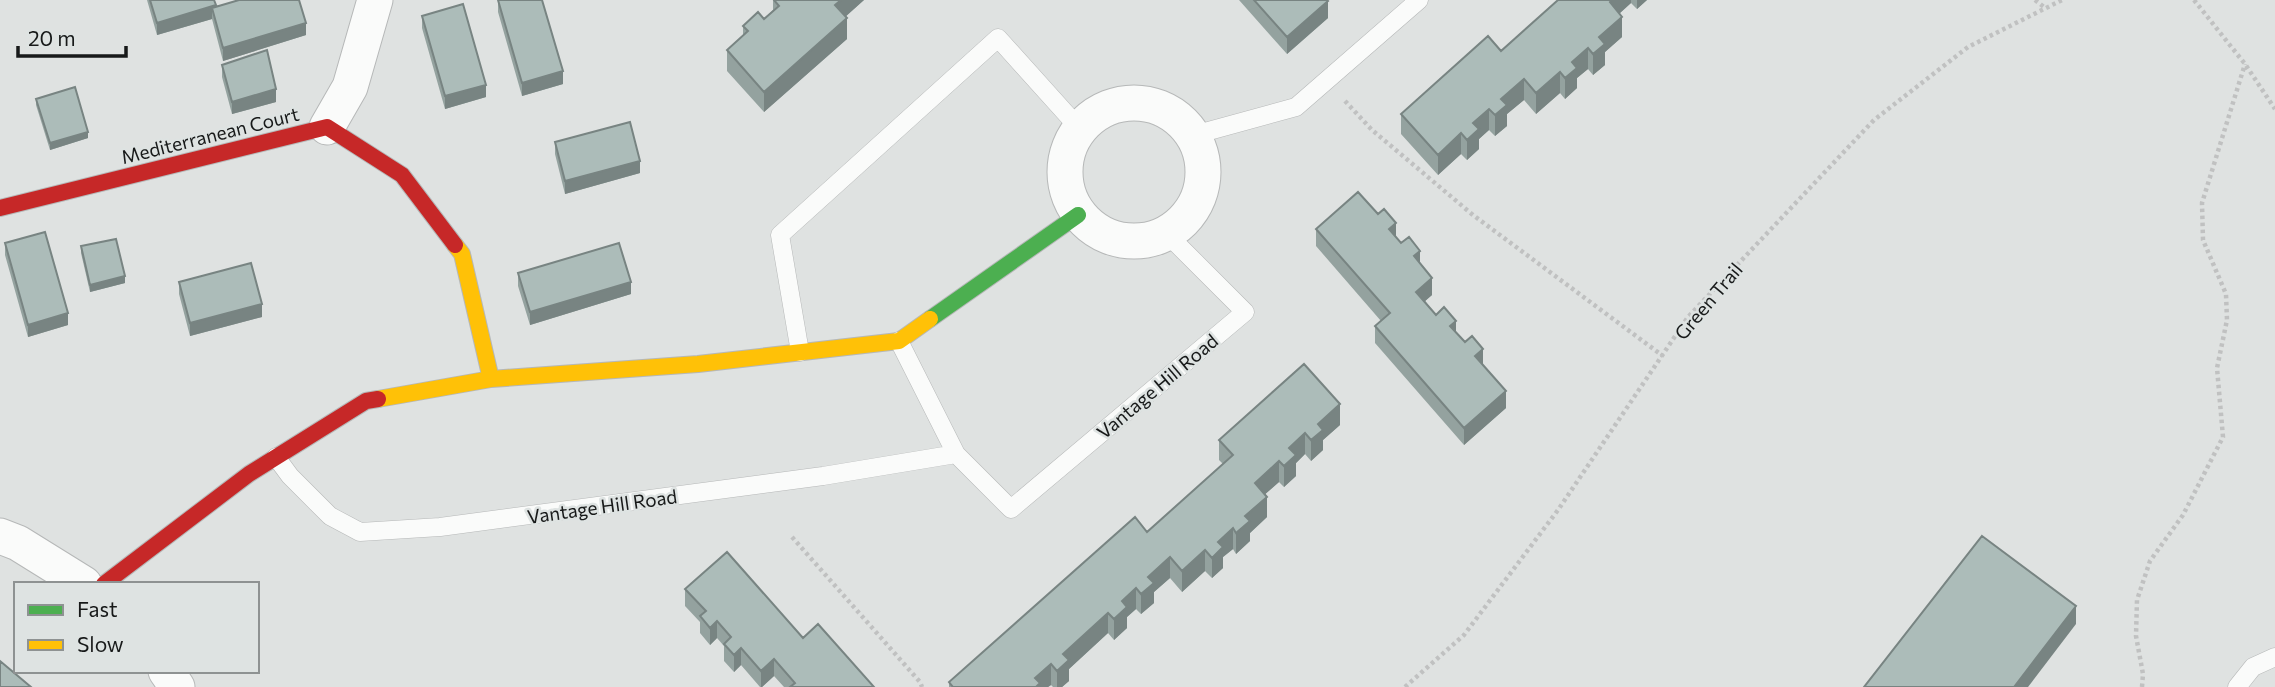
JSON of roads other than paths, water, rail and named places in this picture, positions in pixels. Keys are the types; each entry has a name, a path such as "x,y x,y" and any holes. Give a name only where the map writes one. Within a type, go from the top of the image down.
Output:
{"street":[{"path":"327,127 350,87 375,0"},
{"path":"1129,102 1153,104 1177,117 1194,135 1203,160 1202,190 1186,219 1167,233 1148,240 1124,241 1097,232 1078,215 1066,191 1063,167 1067,149 1079,128 1093,115 1129,102"},
{"name":"Mediterranean Court","path":"0,208 327,127 401,175 462,254 491,379"},
{"path":"107,582 249,474 366,401 491,379 698,364 899,341 1078,215"},
{"path":"0,536 81,582"}],"lane":[{"path":"1194,135 1296,107 1419,0"},
{"path":"800,352 780,234 998,38 1079,128"},
{"name":"Vantage Hill Road","path":"899,341 956,454 1011,509 1245,312 1167,233"},
{"name":"Vantage Hill Road","path":"276,457 290,476 330,516 360,532 440,527 823,476 956,454"},
{"path":"2236,687 2253,667 2275,657"}]}
